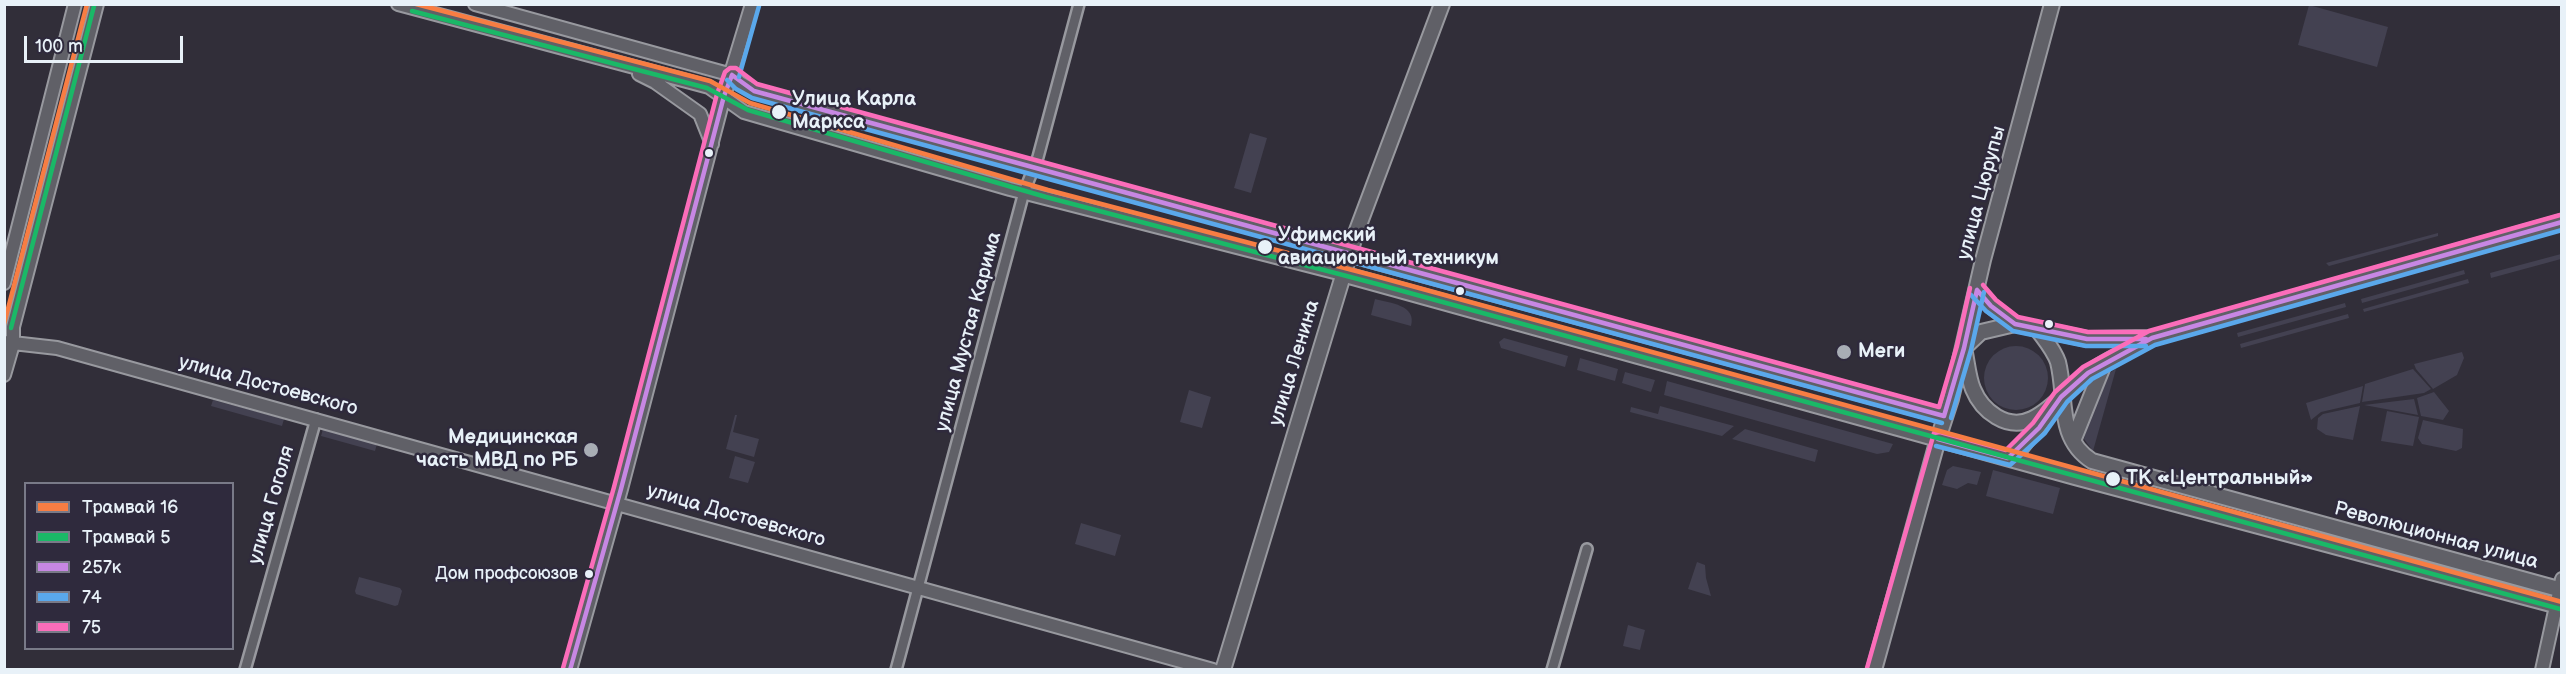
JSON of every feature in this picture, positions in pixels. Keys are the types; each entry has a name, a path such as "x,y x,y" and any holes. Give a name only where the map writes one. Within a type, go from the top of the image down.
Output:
{"main road":[{"name":"улица Ленина","path":"1223,669 1342,274 1399,112 1442,4"},
{"name":"улица Цюрупы","path":"1874,669 1964,348 1986,251 2052,4"},
{"path":"2015,324 1980,332 1964,348 1972,388 1986,409 1999,418 2015,422 2032,419 2088,373 2152,338 2562,222"},
{"path":"1349,254 1944,416"},
{"path":"1342,274 2074,477 2558,606"},
{"path":"1977,290 1991,306 2015,324 2086,339 2152,338"},
{"path":"2038,330 2057,359 2061,397 2073,441"},
{"path":"2073,441 2104,364"},
{"path":"2008,458 2039,428 2061,397"},
{"name":"Революционная улица","path":"2073,441 2081,453 2092,461 2369,539 2561,586"}],"street":[{"path":"4,283 75,4"},
{"path":"4,375 13,327 97,4"},
{"path":"398,4 418,7 708,87 744,112 1024,192 1342,274"},
{"path":"475,4 732,75 754,91 1349,254"},
{"path":"570,669 617,503 724,96 752,4"},
{"name":"улица Мустая Карима","path":"896,669 1024,192 1034,168 1079,4"},
{"path":"619,63 656,82 699,114 712,144"},
{"name":"улица Достоевского","path":"9,343 57,348 1213,669"},
{"name":"улица Гоголя","path":"245,669 315,419"},
{"path":"1552,669 1587,549"},
{"path":"2542,669 2561,586"}],"shaded area":[{"path":"2309,5 2388,27 2377,67 2298,45"},
{"path":"1250,133 1267,138 1251,193 1234,188"},
{"path":"2438,233 2438,236 2329,266 2326,263"},
{"path":"2561,254 2561,259 2491,278 2490,273"},
{"path":"2464,270 2465,274 2362,303 2361,299"},
{"path":"2468,279 2469,283 2364,312 2363,309"},
{"path":"1375,299 1406,309 1412,319 1411,326 1371,315"},
{"path":"2345,303 2346,307 2238,337 2237,333"},
{"path":"2348,314 2349,318 2241,348 2240,344"},
{"path":"1504,338 1568,356 1565,367 1501,348 1499,342"},
{"path":"2016,346 2034,351 2039,355 2043,360 2048,378 2043,396 2039,401 2034,405 2016,410 1998,405 1993,401 1989,396 1984,378 1989,360 1993,355 1998,351"},
{"path":"2462,352 2464,358 2457,375 2433,389 2414,364"},
{"path":"1580,358 1618,369 1615,381 1577,370"},
{"path":"2116,369 2093,451 2084,439 2099,390 2109,374"},
{"path":"2413,369 2431,389 2424,393 2362,402 2365,384"},
{"path":"1625,372 1655,380 1651,392 1622,383"},
{"path":"1667,381 1893,444 1889,452 1877,454 1664,395"},
{"path":"2363,386 2360,403 2321,412 2311,420 2306,403"},
{"path":"1189,390 1211,397 1202,428 1180,422"},
{"path":"2434,392 2449,411 2443,420 2421,416 2417,398"},
{"path":"2414,399 2418,415 2364,405"},
{"path":"213,400 284,419 282,426 211,406"},
{"path":"1660,406 1734,426 1722,436 1630,412 1631,407 1658,414"},
{"path":"2360,406 2353,440 2326,435 2317,429 2318,418 2323,414"},
{"path":"2387,411 2419,417 2413,446 2381,441"},
{"path":"735,415 737,415 733,432 759,439 754,457 726,449"},
{"path":"2423,420 2463,429 2462,448 2456,451 2422,444 2418,438"},
{"path":"323,429 377,444 375,451 321,436"},
{"path":"1745,429 1818,450 1815,462 1732,439"},
{"path":"735,456 755,462 748,483 729,478"},
{"path":"1953,466 1981,472 1977,485 1968,483 1957,489 1942,485 1947,470"},
{"path":"1993,470 2060,488 2053,514 1986,496"},
{"path":"1081,523 1121,535 1115,556 1075,544"},
{"path":"1697,562 1705,565 1711,596 1688,589"},
{"path":"359,577 400,588 402,591 398,605 356,594"},
{"path":"1628,625 1645,630 1640,650 1623,646"}],"tram line":[{"name":"16","path":"4,324 87,4"},
{"name":"16","path":"416,4 710,81 750,103 1048,190 1379,277 2562,602"},
{"name":"5","path":"11,328 94,6"},
{"name":"5","path":"412,11 707,88 748,110 1046,197 1377,284 2560,609"}],"transit line":[{"name":"74","path":"739,77 759,6"},
{"name":"75","path":"563,668 614,487 717,94 725,72 730,68 736,68 757,84 1939,407 1957,346 1970,288"},
{"name":"257к","path":"732,75 754,91 1944,416"},
{"name":"257к","path":"570,670 621,489 724,96 732,75"},
{"name":"74","path":"727,80 736,89 752,98 1942,423"},
{"name":"75","path":"1867,668 1934,433 1940,432 2006,450 2033,423 2055,392 2083,367 2149,331 2560,215"},
{"name":"257к","path":"1938,439 2008,458 2039,428 2061,397 2088,373 2152,338 2562,222"},
{"name":"74","path":"1936,446 2010,465 2045,433 2067,402 2092,379 2155,345 2562,230"},
{"name":"75","path":"1983,285 1996,300 2018,317 2088,332 2146,332"},
{"name":"257к","path":"1977,290 1991,306 2015,324 2087,339 2146,339"},
{"name":"257к","path":"1944,416 1964,348 1977,290"},
{"name":"74","path":"1951,418 1971,350 1984,292"},
{"name":"74","path":"1971,295 1986,311 2013,331 2086,346 2146,346"}],"place":[{"name":"Улица Карла Маркса","path":"779,112"},
{"name":"Уфимский авиационный техникум","path":"1265,247"},
{"name":"Меги","path":"1844,352"},
{"name":"Медицинская часть МВД по РБ","path":"591,450"},
{"name":"ТК «Центральный»","path":"2113,479"},
{"name":"Дом профсоюзов","path":"589,574"}]}
